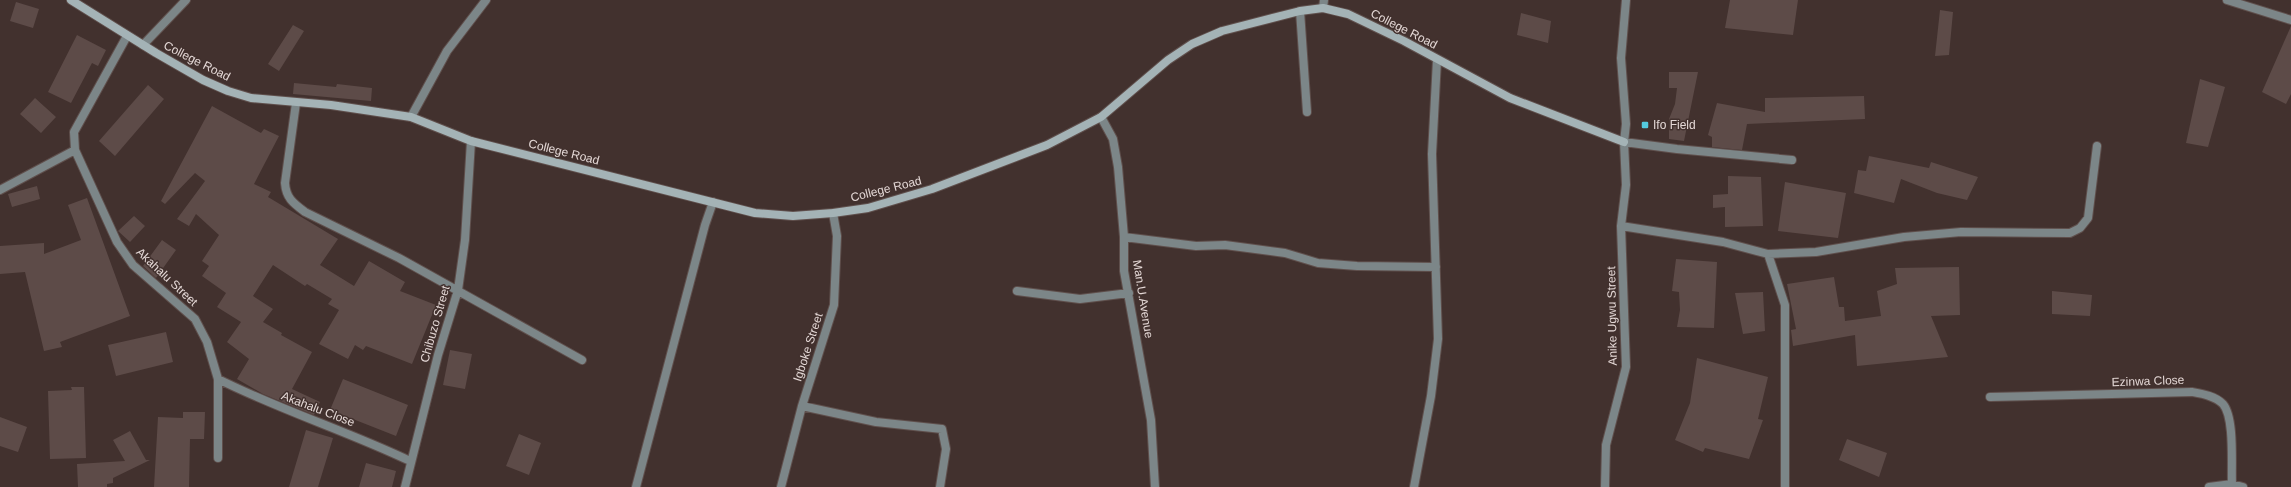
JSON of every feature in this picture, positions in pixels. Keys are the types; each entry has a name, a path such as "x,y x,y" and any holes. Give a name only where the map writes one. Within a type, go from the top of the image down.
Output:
{"main road":[{"name":"College Road","path":"71,0 83,4 127,36 190,73 228,91 252,98 331,105 411,118 471,141 755,213 785,215 833,213 868,208 932,189 1047,145 1101,117 1168,60 1192,44 1222,31 1324,4 1404,40 1437,60 1510,98 1624,142"}],"street":[{"path":"143,45 186,0"},
{"path":"411,118 447,51 486,0"},
{"name":"Anike Ugwu Street","path":"1605,487 1606,445 1626,367 1621,226 1626,185 1624,142 1626,124 1621,58 1626,0"},
{"path":"2227,0 2291,20"},
{"path":"1300,11 1307,112"},
{"name":"Akahalu Street","path":"127,36 74,132 75,150 117,242 133,265 195,319 207,342 218,379 218,458"},
{"path":"1414,487 1431,396 1438,339 1432,154 1437,60"},
{"path":"296,103 285,183 286,195 293,203 305,212 399,258 458,290 582,360"},
{"name":"Man.U.Avenue","path":"1101,117 1113,139 1118,167 1124,238 1124,271 1151,420 1155,487"},
{"name":"Chibuzo Street","path":"405,487 410,460 438,355 458,290 465,240 471,141"},
{"path":"1624,142 1677,149 1792,160"},
{"path":"1621,226 1723,242 1768,254 1816,252 1904,237 1961,232 2070,233 2080,228 2088,218 2097,146"},
{"path":"0,190 75,150"},
{"path":"636,487 705,225 713,202"},
{"name":"Igboke Street","path":"781,487 802,406 834,305 837,236 833,213"},
{"path":"1124,238 1188,245 1225,245 1285,253 1318,263 1356,266 1436,267"},
{"path":"1768,254 1784,305 1785,487"},
{"path":"1017,291 1080,299 1129,294"},
{"name":"Akahalu Close","path":"218,379 257,399 369,441 410,460"},
{"name":"Ezinwa Close","path":"1990,397 2192,392 2211,396 2223,405 2230,427 2232,484"},
{"path":"802,406 876,422 942,429 946,449 940,487"},
{"path":"2209,487 2232,484 2243,487"}],"building":[{"path":"1730,0 1798,0 1793,35 1725,28"},
{"path":"16,2 39,9 33,28 10,21"},
{"path":"1940,10 1953,12 1949,55 1935,56"},
{"path":"1521,13 1551,21 1548,43 1517,35"},
{"path":"293,25 304,31 279,71 268,64"},
{"path":"2291,26 2291,94 2286,104 2262,92"},
{"path":"77,35 106,50 98,66 92,63 71,103 48,92"},
{"path":"1669,72 1698,72 1684,141 1669,139 1669,119 1675,104 1677,88 1669,88"},
{"path":"2200,79 2225,87 2208,147 2186,143"},
{"path":"294,83 336,87 337,84 372,88 371,101 293,94"},
{"path":"148,85 164,99 115,156 99,141"},
{"path":"1864,96 1865,119 1747,124 1742,150 1712,147 1712,137 1708,135 1717,103 1765,112 1765,98"},
{"path":"35,98 56,117 41,133 20,114"},
{"path":"212,106 261,133 264,129 279,136 254,184 271,192 268,197 338,239 320,265 354,286 369,261 405,282 400,291 436,305 412,364 366,346 363,350 355,345 348,359 319,344 339,310 328,304 332,299 307,284 305,286 273,265 253,296 273,309 263,322 282,333 281,335 312,352 292,389 320,402 314,415 263,394 237,379 249,359 227,342 241,322 217,307 226,293 202,276 209,266 202,261 219,235 196,214 189,226 177,219 205,181 195,173 165,204 161,201"},
{"path":"1869,156 1929,168 1931,162 1978,177 1967,200 1937,193 1901,179 1894,203 1854,193 1858,170 1866,171"},
{"path":"1728,176 1761,177 1763,226 1725,227 1725,207 1713,208 1713,195 1728,194"},
{"path":"1785,182 1846,193 1838,238 1778,231"},
{"path":"37,186 40,199 12,207 8,194"},
{"path":"87,198 130,316 60,342 62,347 44,351 25,272 0,274 0,246 44,243 44,254 81,240 68,205"},
{"path":"134,216 145,226 130,242 118,231"},
{"path":"162,240 176,250 156,278 143,266"},
{"path":"1676,259 1717,262 1714,328 1677,327 1680,310 1679,292 1672,291"},
{"path":"1959,267 1960,315 1931,316 1948,357 1857,366 1855,335 1793,346 1791,330 1796,329 1787,284 1834,277 1839,307 1844,307 1845,321 1881,316 1877,291 1897,284 1895,268"},
{"path":"2052,291 2092,295 2090,316 2052,314"},
{"path":"1763,292 1765,331 1743,334 1735,293"},
{"path":"166,332 173,362 116,376 108,345"},
{"path":"450,350 472,354 465,389 443,385"},
{"path":"1697,358 1768,377 1758,419 1763,420 1749,459 1705,448 1703,452 1675,440 1690,403"},
{"path":"343,379 408,405 396,436 330,410"},
{"path":"71,387 84,387 86,458 50,459 48,391 72,390"},
{"path":"183,412 205,412 204,439 190,439 189,487 154,487 158,417 183,418"},
{"path":"0,417 27,427 18,452 0,446"},
{"path":"306,430 333,438 318,487 289,487"},
{"path":"130,431 146,460 150,460 113,478 113,483 107,484 107,487 78,487 77,464 125,461 113,440"},
{"path":"519,434 541,443 529,475 506,466"},
{"path":"1847,439 1887,453 1879,477 1839,460"},
{"path":"366,463 396,471 392,487 359,487"}],"place":[{"name":"Ifo Field","path":"1645,125"}]}
